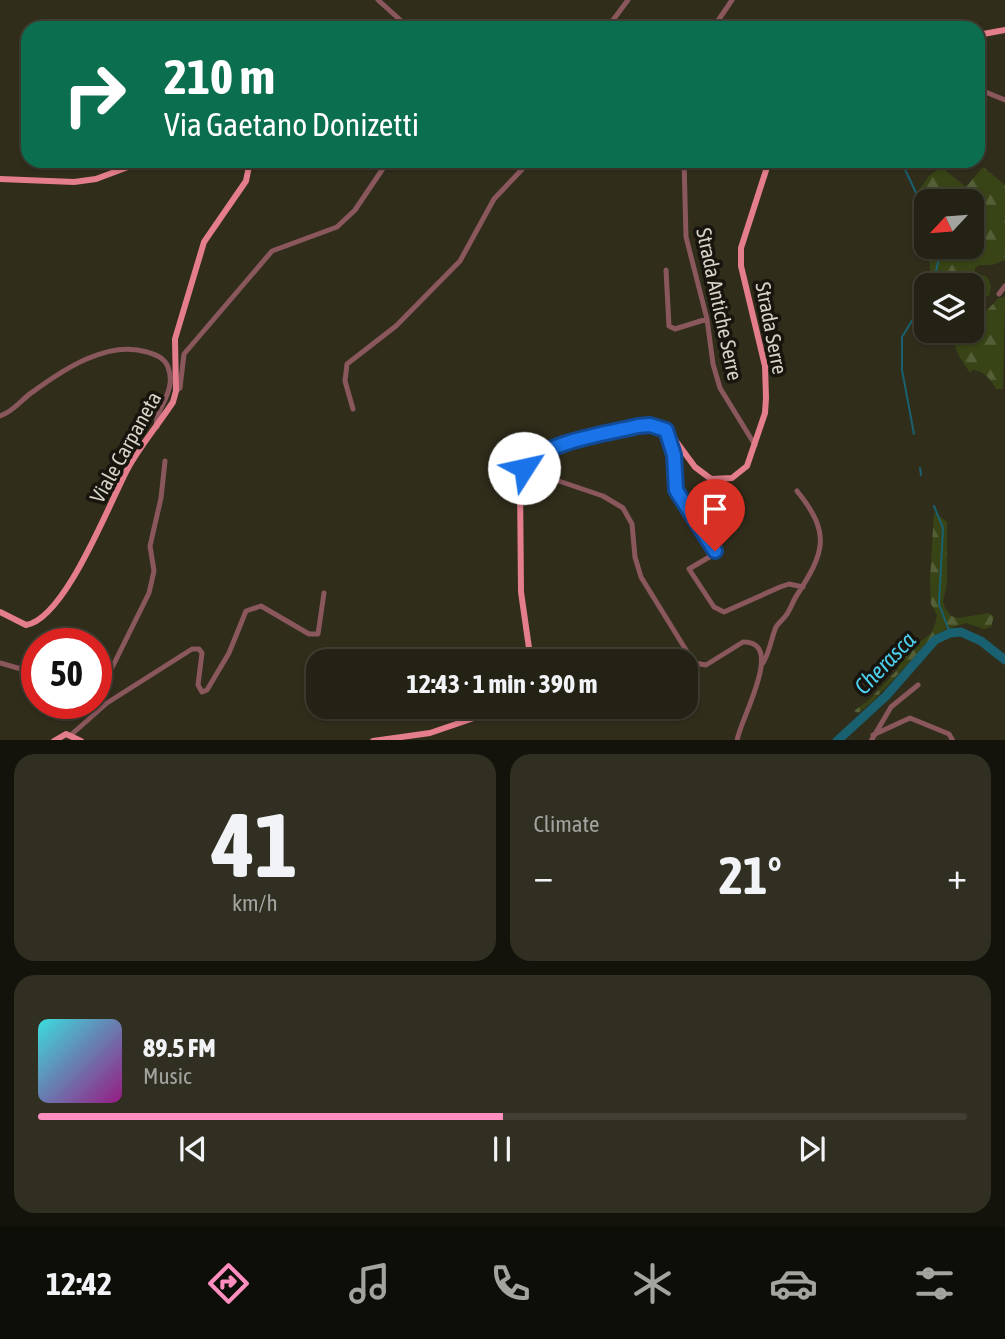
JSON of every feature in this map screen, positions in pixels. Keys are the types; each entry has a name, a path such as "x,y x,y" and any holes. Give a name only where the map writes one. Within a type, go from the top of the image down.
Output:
{"main road":[{"path":"985,34 1005,30"},
{"path":"0,179 75,181 96,179 125,168"},
{"name":"Viale Carpaneta","path":"0,612 26,625 42,618 91,548 127,470 173,402 176,391 175,339 204,243 246,181 249,168"},
{"name":"Strada Serre","path":"666,430 695,467 711,479 722,480 740,473 747,466 765,413 765,366 741,266 741,248 767,168"},
{"path":"529,649 520,592 520,483 526,464 544,451 638,426 650,425 666,430"},
{"path":"373,740 430,733 471,719"},
{"path":"54,740 66,734 72,734 81,740"}],"street":[{"path":"378,0 401,21"},
{"path":"612,21 628,0"},
{"path":"718,21 732,0"},
{"path":"985,92 1005,100"},
{"path":"176,391 180,388 184,354 272,251 337,227 355,210 383,168"},
{"path":"354,409 345,381 347,364 396,326 441,281 464,255 500,190 523,168"},
{"name":"Strada Antiche Serre","path":"684,168 686,237 707,319 713,363 720,388 755,445"},
{"path":"666,270 669,326 675,329 707,319"},
{"path":"999,294 1005,286"},
{"path":"0,416 12,411 32,391 83,360 97,355 143,351 160,356 168,367 169,393 155,419 157,427"},
{"path":"666,430 674,455 676,490 716,553 692,566 690,572 717,610 724,612 738,608 789,584 803,587"},
{"path":"112,668 149,593 154,571 150,546 162,492 165,461"},
{"path":"520,483 544,476 617,503 632,524 635,557 642,577 694,663 706,665 738,645 748,642 761,651 762,663"},
{"path":"737,740 762,663 771,650 776,626 819,560 821,540 807,502 797,491"},
{"path":"112,702 195,648 201,650 202,656 198,685 202,692 207,690 229,653 246,611 255,606 261,606 309,634 317,634 324,593"},
{"path":"0,663 21,669"},
{"path":"872,738 891,707 918,685"},
{"path":"872,738 910,718 949,734 953,740"},
{"path":"72,734 88,719"}],"green space":[{"path":"940,168 966,187 982,168 1005,185 1005,260 992,265 979,265 975,268 977,273 930,273 928,259 984,259 984,189 920,189 929,176"},
{"path":"984,276 991,286 989,296 984,296"},
{"path":"1005,297 1003,389 996,389 983,373 972,370 970,373 954,343 984,343 984,311 999,298"},
{"path":"934,512 947,522 947,583 943,601 945,608 951,616 959,618 988,613 994,616 991,627 984,629 966,623 944,630 932,638 872,702 858,713 854,711 870,699 898,669 900,659 931,633 935,624 937,615 931,604 930,579"}],"waterway":[{"path":"904,168 914,189"},
{"path":"936,273 937,259"},
{"path":"914,318 902,337 902,370 914,434"},
{"path":"920,468 921,475"},
{"path":"934,506 943,528 939,604 950,633"},
{"name":"Cherasca","path":"838,740 886,696 935,640 950,633 961,632 981,641 1005,660"}],"route":[{"path":"524,468 534,456 549,449 638,426 650,425 666,430 674,455 676,490 715,551"}]}
